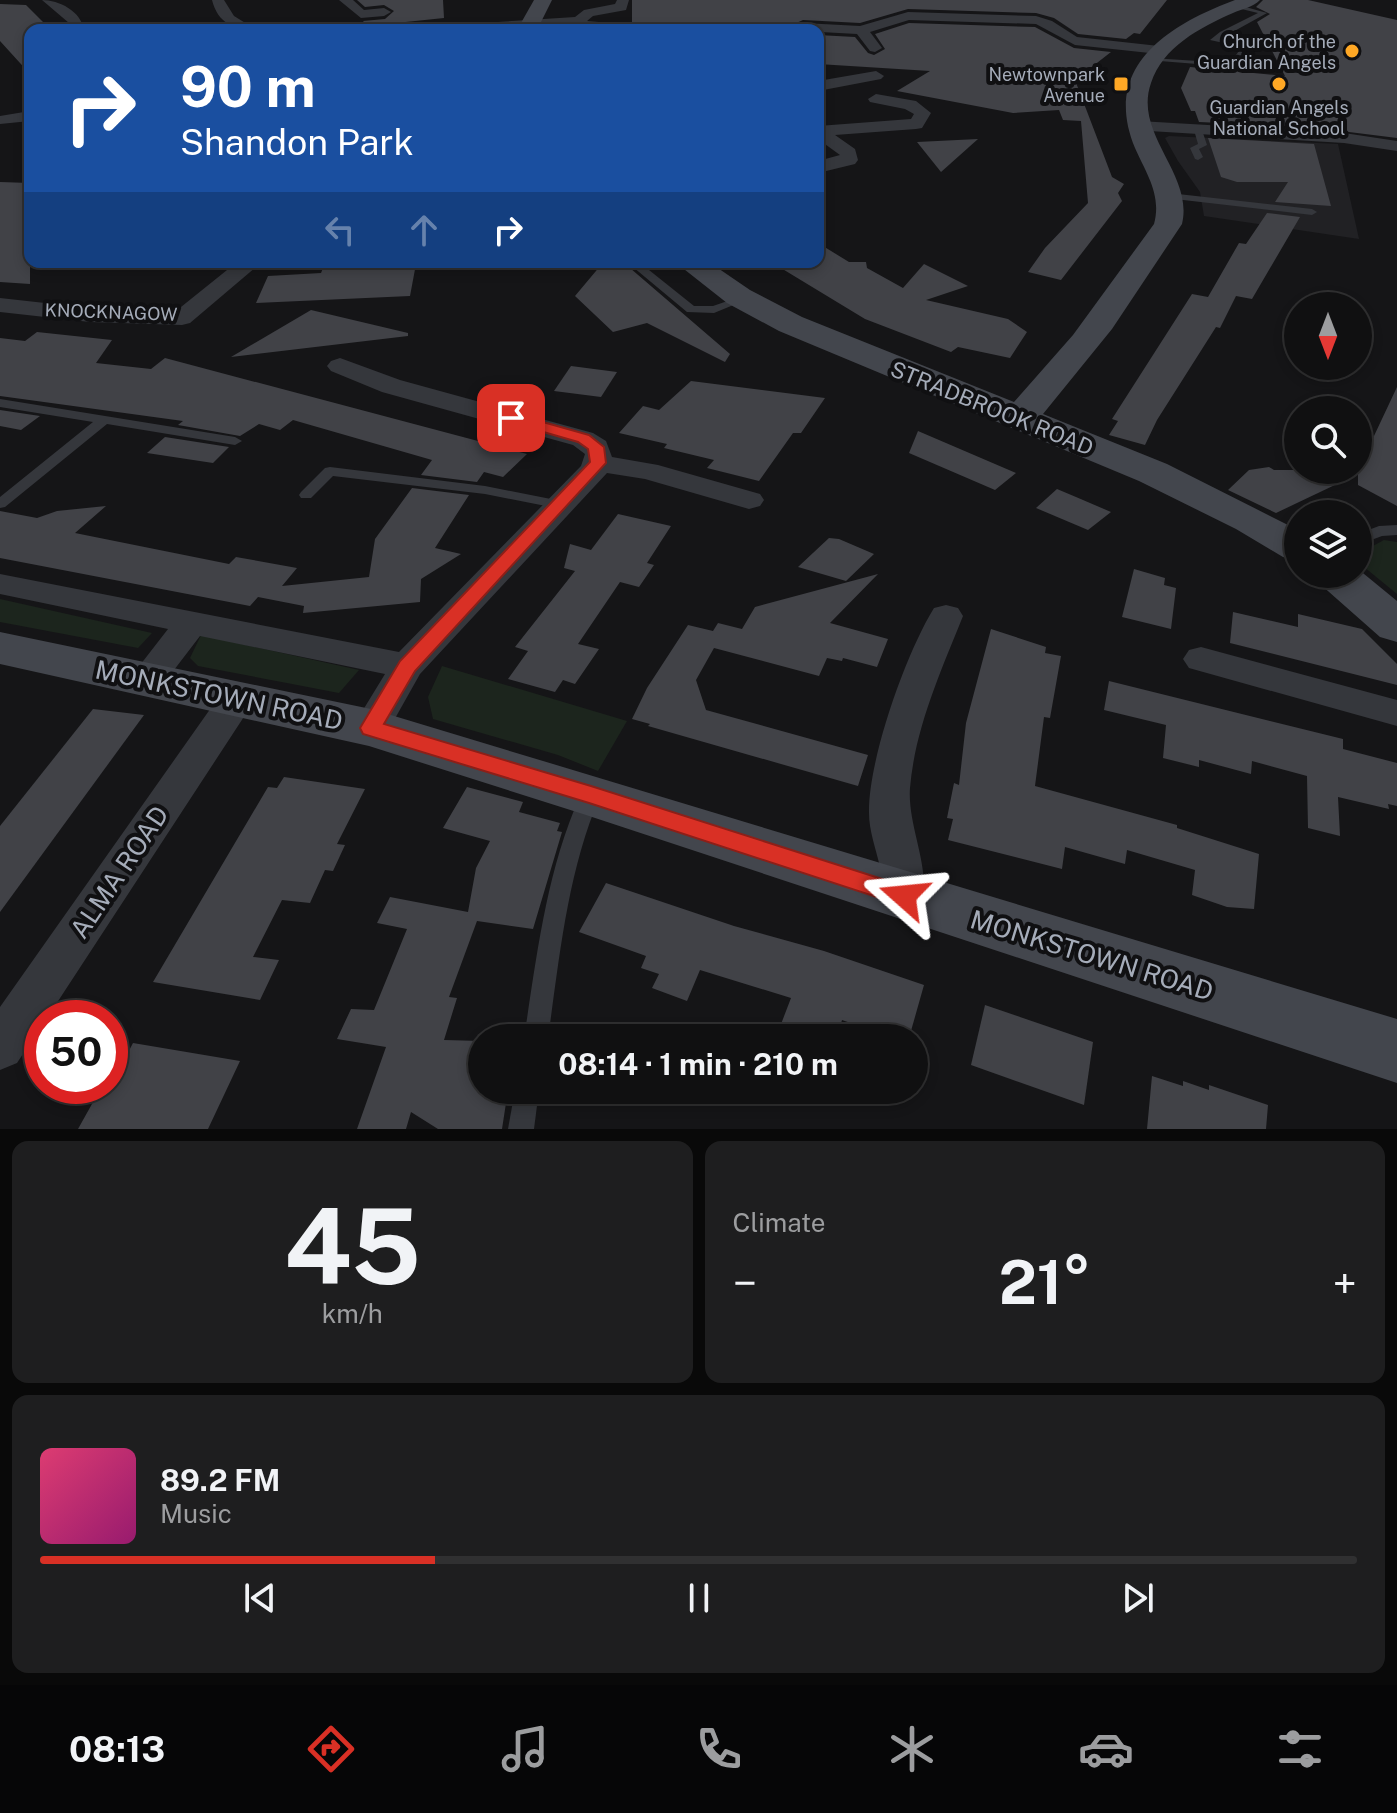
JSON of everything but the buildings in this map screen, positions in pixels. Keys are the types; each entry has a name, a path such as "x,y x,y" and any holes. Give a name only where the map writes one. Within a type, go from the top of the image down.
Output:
{"main road":[{"path":"530,24 543,0"},
{"path":"1019,418 1133,276 1168,223 1169,196 1139,126 1134,108 1136,86 1155,55 1179,32 1243,3"},
{"name":"STRADBROOK ROAD","path":"698,268 742,299 817,338 1162,478 1259,524 1284,539"},
{"path":"1352,588 1397,626"},
{"name":"MONKSTOWN ROAD","path":"0,648 371,728 1397,1051"}],"street":[{"path":"48,0 76,24"},
{"path":"218,0 224,13 235,24"},
{"path":"345,0 361,14 384,12"},
{"path":"579,21 589,13 621,7 623,0"},
{"path":"824,26 861,30 908,16 1036,20 1052,23 1064,37 1075,41 1155,55"},
{"path":"554,24 579,21 586,24"},
{"path":"447,22 479,24"},
{"path":"861,30 875,48"},
{"path":"824,85 876,76"},
{"path":"824,131 859,126 916,124 923,113 910,105 876,99"},
{"path":"6,120 24,117"},
{"path":"1139,126 1390,144 1397,162"},
{"path":"824,136 849,153 849,160 824,166"},
{"name":"KNOCKNAGOW","path":"0,305 90,315 182,318 244,268"},
{"path":"340,366 391,386 583,439 596,447 598,463 407,666 371,728"},
{"path":"598,463 648,471 749,500"},
{"path":"0,584 407,666"},
{"path":"904,896 905,878 889,812 897,752 946,616"},
{"path":"148,678 192,623"},
{"path":"1201,659 1397,713"},
{"name":"ALMA ROAD","path":"0,1047 238,697"}],"lane":[{"path":"1195,65 1222,33 1263,16 1243,3"},
{"path":"1155,55 1195,65 1232,65 1247,46 1214,40"},
{"path":"1198,130 1203,145 1194,148 1198,157"},
{"path":"1169,196 1312,212"},
{"path":"639,268 691,310 714,309 742,299"},
{"path":"0,403 235,441"},
{"path":"0,504 104,420"},
{"path":"306,495 330,471 485,490 561,505"},
{"path":"1372,534 1397,530"},
{"path":"538,1024 557,904 573,832 591,795"},
{"path":"521,1129 525,1104"}],"shaded area":[{"path":"1165,138 1338,144 1359,239 1204,216 1200,192"},
{"path":"1384,540 1397,542 1397,594 1372,573 1372,546"},
{"path":"0,599 152,633 138,648 0,622"},
{"path":"201,635 359,670 339,693 198,666 190,658"},
{"path":"442,666 627,721 598,771 558,755 433,719 428,697"}],"place":[{"name":"Church of the Guardian Angels","path":"1352,51"},
{"name":"Newtownpark Avenue","path":"1121,84"},
{"name":"Guardian Angels National School","path":"1279,84"}],"route":[{"path":"511,418 583,439 596,447 598,463 407,666 371,728 904,896"}]}
